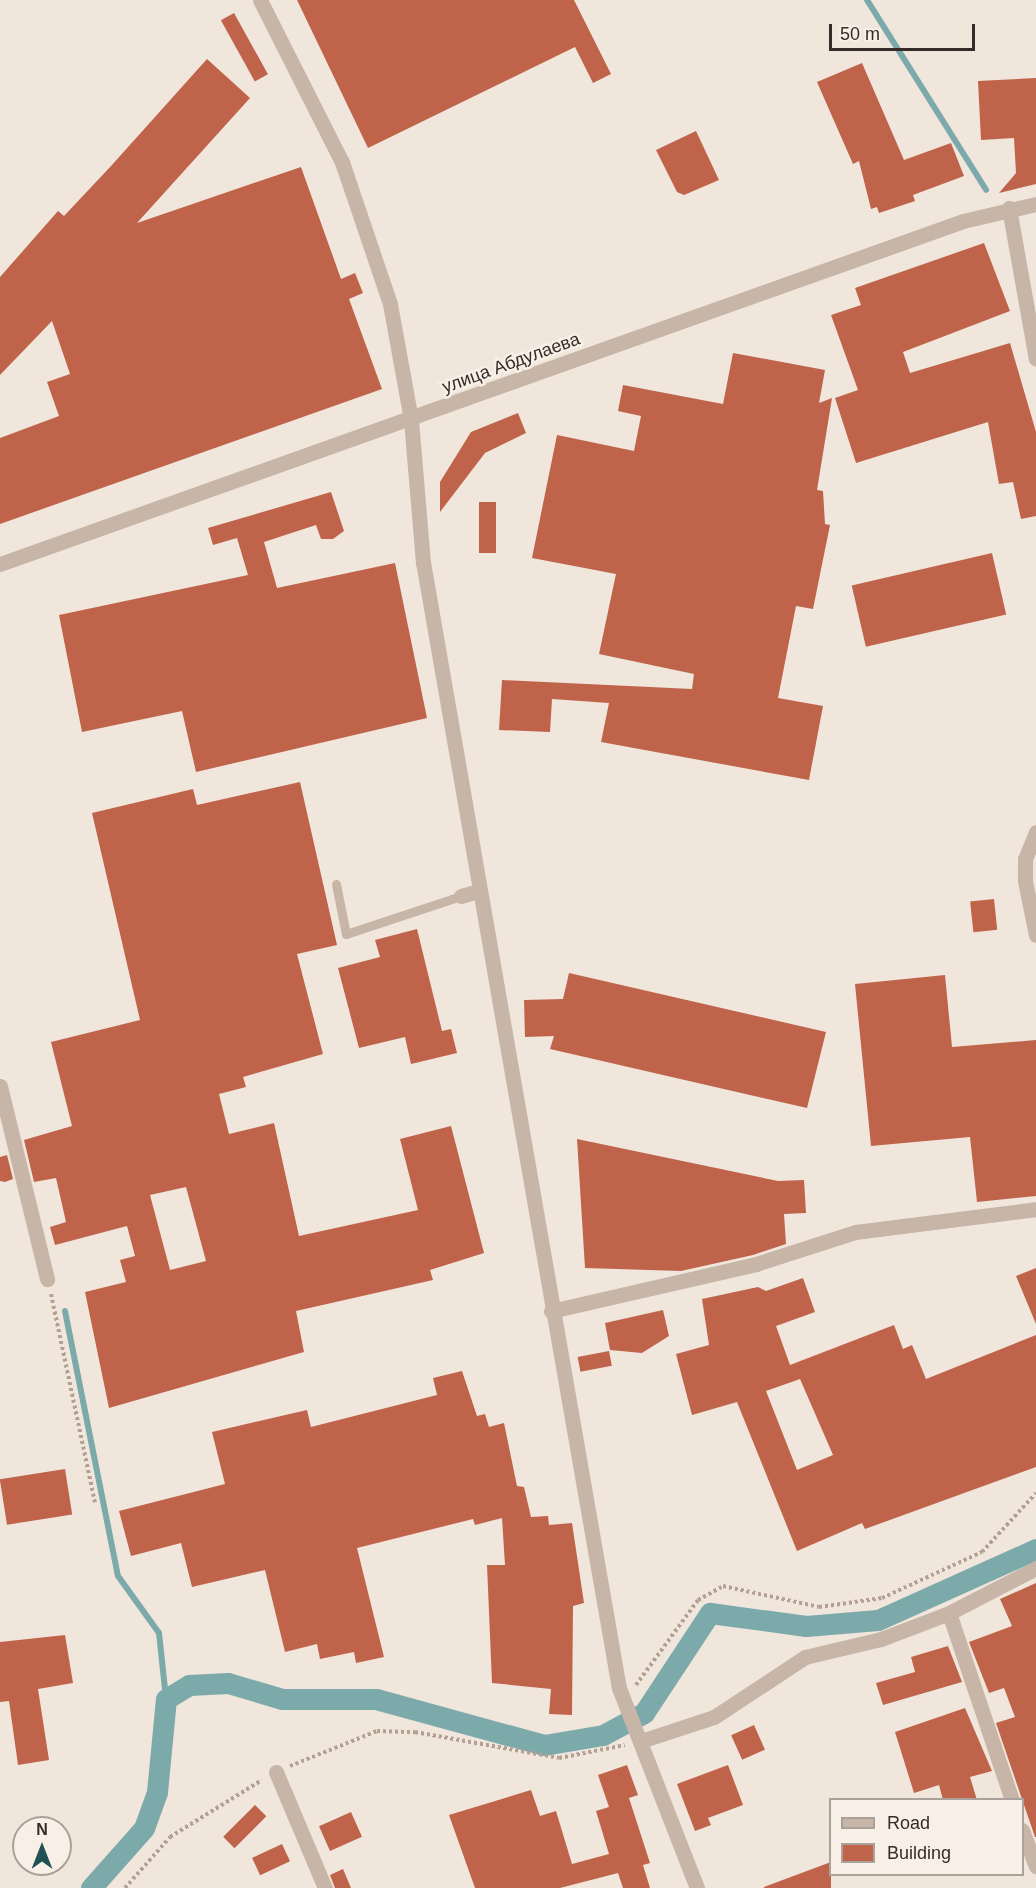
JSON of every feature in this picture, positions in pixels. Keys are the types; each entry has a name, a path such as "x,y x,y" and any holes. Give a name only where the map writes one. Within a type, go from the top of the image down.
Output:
{"street":[{"path":"260,0 342,162 365,224 390,304 411,420 423,562 551,1311 623,1701 697,1888"},
{"name":"улица Абдулаева","path":"0,564 1010,208 1036,204"},
{"path":"1010,208 1036,359"},
{"path":"1036,832 1025,859 1025,881 1036,935"},
{"path":"461,896 478,891"},
{"path":"0,1086 47,1279"},
{"path":"551,1311 756,1264 855,1232 1036,1209"},
{"path":"637,1735 714,1717 805,1657 881,1639 949,1613 1036,1568"},
{"path":"949,1613 1011,1798"},
{"path":"276,1772 325,1888"},
{"path":"1024,1833 1036,1866"}],"lane":[{"path":"336,884 346,934 461,896"}],"path":[{"path":"47,1279 95,1502"},
{"path":"623,1701 655,1666 698,1600 723,1586 819,1607 882,1598 982,1552 1036,1492"},
{"path":"125,1888 170,1837 214,1805 276,1772 377,1731 415,1732 558,1758 637,1735"}],"building":[{"path":"297,0 574,0 611,74 593,83 575,47 368,148"},
{"path":"234,13 268,74 255,81 221,20"},
{"path":"207,59 250,98 137,223 301,167 341,279 355,273 363,293 349,299 382,389 0,524 0,438 59,416 47,382 70,374 52,321 0,375 0,277 58,211 64,216"},
{"path":"862,63 904,160 951,143 964,176 913,195 915,201 879,213 877,207 871,209 859,161 853,164 817,82"},
{"path":"1036,78 1036,184 999,193 1016,173 1014,138 981,140 978,81"},
{"path":"696,131 719,180 684,195 677,192 656,150"},
{"path":"984,243 1010,311 903,352 910,373 1010,343 1036,432 1036,516 1021,519 1013,482 999,484 988,422 856,463 835,398 858,390 831,315 861,305 855,288"},
{"path":"733,353 825,370 819,403 832,398 817,490 823,491 825,524 830,525 813,609 796,606 778,698 823,706 809,780 601,742 609,703 552,699 550,732 499,730 502,680 692,689 694,674 599,654 616,574 532,558 557,435 634,451 641,416 618,411 623,385 723,404"},
{"path":"518,413 526,433 485,453 440,512 440,482 471,432"},
{"path":"331,492 344,531 333,539 321,539 316,525 264,542 277,588 395,563 427,718 196,772 182,711 82,732 59,615 248,575 237,538 213,545 208,528"},
{"path":"479,502 496,502 496,553 479,553"},
{"path":"992,553 1006,614 866,647 852,585"},
{"path":"300,782 337,945 297,954 323,1054 243,1077 246,1087 219,1094 229,1134 274,1123 299,1236 418,1210 400,1139 451,1126 484,1253 430,1270 433,1280 296,1311 304,1352 109,1408 85,1292 126,1282 120,1260 135,1256 127,1226 55,1245 50,1227 66,1222 56,1178 34,1182 24,1140 72,1126 51,1042 140,1020 92,813 193,789 197,805","holes":["186,1187 206,1261 170,1270 150,1195"]},
{"path":"994,899 997,930 973,932 970,902"},
{"path":"417,929 442,1031 451,1029 457,1053 411,1064 405,1037 359,1048 338,968 380,957 375,940"},
{"path":"569,973 826,1032 807,1108 550,1049 554,1036 525,1037 524,1000 563,999"},
{"path":"945,975 952,1047 1036,1040 1036,1196 977,1202 970,1137 871,1146 855,984"},
{"path":"577,1139 778,1181 804,1180 806,1213 784,1214 786,1244 753,1255 681,1271 585,1268"},
{"path":"7,1155 13,1179 5,1182 0,1181 0,1157"},
{"path":"1036,1268 1036,1324 1016,1276"},
{"path":"803,1278 815,1312 776,1326 790,1365 894,1325 903,1349 912,1345 926,1379 1036,1335 1036,1467 865,1529 862,1523 797,1551 737,1402 692,1415 676,1354 709,1345 702,1299 758,1287 766,1291","holes":["800,1379 833,1455 797,1470 766,1391"]},
{"path":"663,1310 669,1336 642,1353 610,1350 605,1323"},
{"path":"609,1351 612,1366 580,1372 578,1357"},
{"path":"462,1371 477,1416 485,1414 489,1427 504,1423 517,1486 524,1487 531,1517 548,1516 549,1525 572,1523 584,1603 573,1606 572,1715 549,1714 551,1689 492,1683 487,1565 505,1565 502,1518 475,1525 473,1519 357,1548 384,1657 356,1663 354,1652 320,1659 317,1644 285,1652 265,1570 192,1587 181,1543 131,1556 119,1511 225,1484 212,1432 307,1410 311,1427 437,1395 433,1378"},
{"path":"65,1469 72,1514 7,1525 0,1479"},
{"path":"1036,1583 1036,1837 996,1723 1015,1717 1004,1688 989,1693 969,1642 1012,1626 1000,1599"},
{"path":"65,1635 73,1683 38,1689 49,1760 18,1765 9,1701 0,1702 0,1642"},
{"path":"948,1646 962,1682 883,1705 876,1683 915,1672 911,1657"},
{"path":"965,1708 992,1771 970,1777 976,1798 942,1798 939,1785 914,1793 895,1732"},
{"path":"754,1725 765,1750 742,1760 731,1735"},
{"path":"627,1765 638,1795 629,1798 650,1863 643,1865 650,1888 623,1888 618,1873 560,1888 475,1888 449,1815 531,1790 540,1816 556,1811 572,1864 609,1854 596,1811 609,1807 598,1775"},
{"path":"728,1765 743,1805 708,1818 711,1825 695,1831 677,1784"},
{"path":"255,1805 266,1816 234,1848 223,1837"},
{"path":"351,1812 362,1837 330,1851 319,1826"},
{"path":"282,1844 290,1861 260,1875 252,1858"},
{"path":"829,1863 831,1888 764,1887"},
{"path":"343,1869 351,1888 335,1888 330,1875"}],"waterway":[{"path":"867,0 986,190"},
{"path":"65,1311 118,1576 159,1633 166,1699"},
{"path":"91,1888 144,1828 157,1792 166,1699 189,1685 228,1683 282,1699 376,1699 544,1745 603,1735 644,1713 710,1613 806,1626 878,1620 1036,1549"}]}
